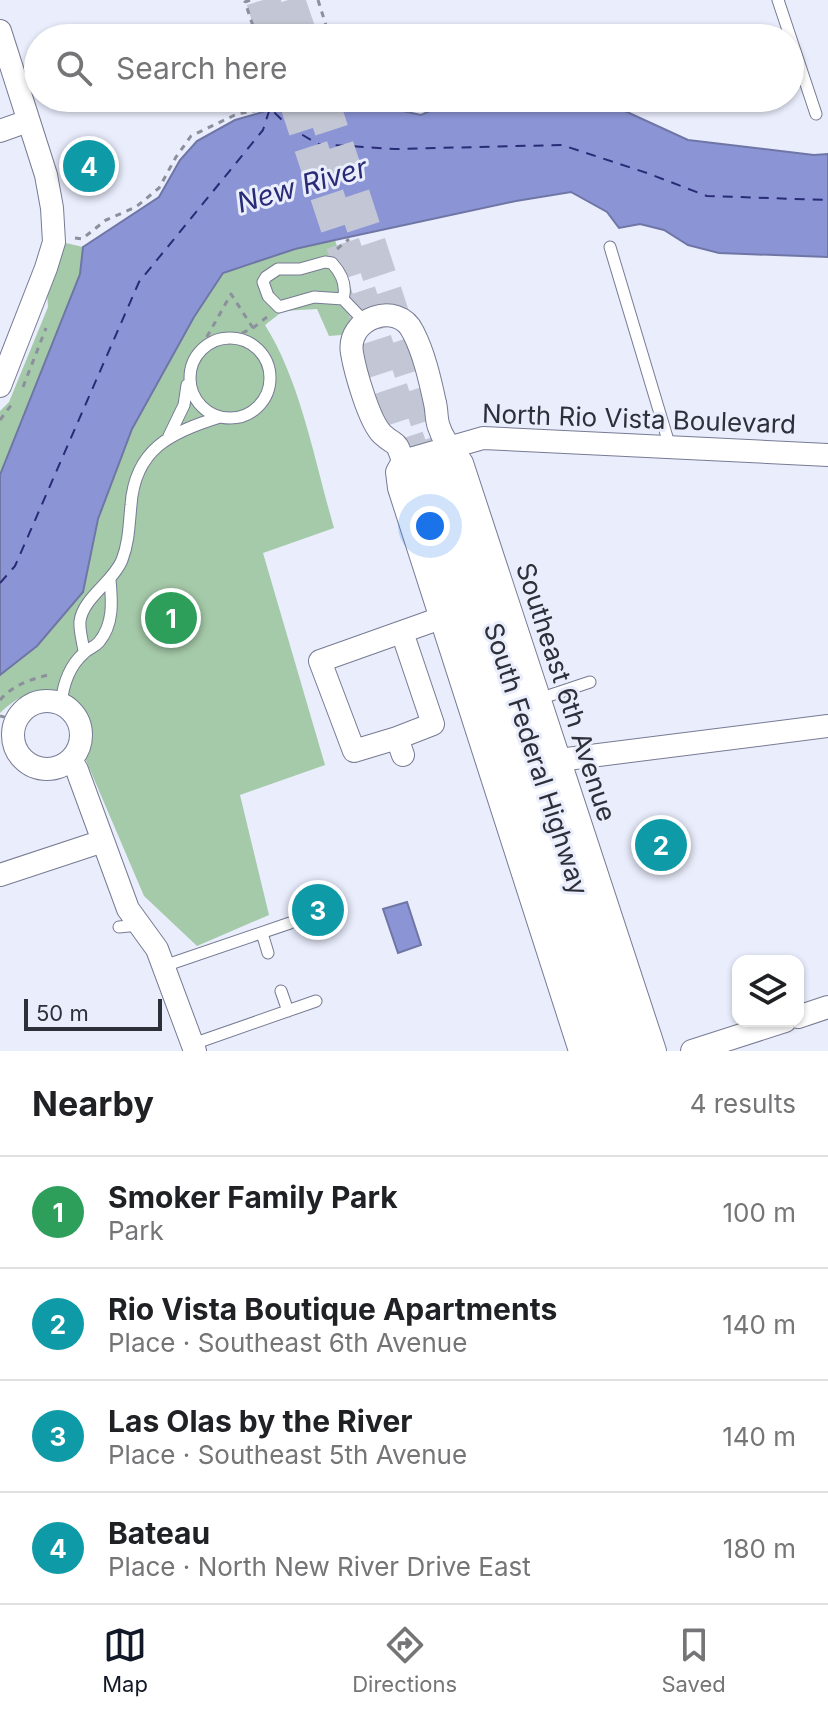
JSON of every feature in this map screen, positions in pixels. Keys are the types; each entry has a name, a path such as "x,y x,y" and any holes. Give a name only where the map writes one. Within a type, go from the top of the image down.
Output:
{"main road":[{"name":"South Federal Highway","path":"428,463 603,1051"},
{"name":"South Federal Highway","path":"428,463 630,1051"}],"street":[{"path":"0,31 24,108"},
{"path":"0,386 54,242 46,175 25,112"},
{"path":"0,131 28,121"},
{"path":"377,316 400,318 413,329 430,381 438,427 428,463 382,433 372,418 352,350 354,335 360,324 377,316"},
{"name":"North Rio Vista Boulevard","path":"428,463 483,438 828,455"},
{"path":"428,463 397,472 399,488 580,1051"},
{"name":"Southeast 6th Avenue","path":"428,463 462,463 655,1051"},
{"path":"402,632 433,724 400,746 354,751 320,661 441,618"},
{"path":"39,702 61,704 76,717 81,727 78,750 71,760 50,770 38,768 19,755 8,726 39,702"},
{"path":"559,760 828,726"},
{"path":"71,760 128,909 129,926 157,949 194,1048"},
{"path":"0,875 103,841"},
{"path":"804,1015 828,1007"},
{"path":"692,1051 766,1027"}],"lane":[{"path":"778,0 786,24"},
{"path":"804,78 816,114"},
{"path":"610,247 670,447"},
{"path":"343,299 346,290 332,263 300,269 278,269 263,282 265,290 279,307 314,297 343,299 365,322"},
{"path":"84,652 80,624 83,612 121,562 128,541 134,478 143,461 160,442 167,440 190,427 220,417 238,418 261,404 268,392 270,379 262,354 253,345 231,338 214,341 203,348 195,358 188,377 184,405 167,440"},
{"path":"188,377 193,396 201,407 220,417"},
{"path":"61,704 68,674 84,652 98,644 110,622 110,580"},
{"path":"539,699 590,682"},
{"path":"164,966 290,923"},
{"path":"262,933 268,953"},
{"path":"281,991 288,1011"},
{"path":"194,1048 316,1001"}],"path":[{"path":"250,0 245,2 252,24"},
{"path":"318,0 326,24"},
{"path":"71,238 82,239 106,220 136,207 159,188 191,136 237,114 248,112"},
{"path":"195,358 231,294 253,328"},
{"path":"231,338 253,328 279,307"},
{"path":"0,700 30,679 68,674"}],"green space":[{"path":"335,240 359,313 341,335 329,336 317,309 283,311 265,325 278,347 298,397 334,528 263,553 325,765 240,795 269,915 197,946 144,896 56,690 40,690 26,695 0,713 0,675 37,646 83,592 98,519 132,429 194,317 223,273 295,249"},
{"path":"66,243 83,247 80,274 0,475 0,411 9,402 48,307 47,293"}],"water":[{"name":"New River","path":"263,112 407,112 421,115 428,112 627,112 688,140 828,154 828,257 719,253 688,245 664,230 640,224 619,228 607,212 571,192 295,249 223,273 194,317 132,429 98,519 83,592 37,646 0,675 0,475 80,274 83,247 159,197 180,160 197,141 235,120"},
{"path":"407,902 421,945 398,953 383,909"}],"ferry route":[{"path":"0,583 15,566 139,282 263,130 269,112"},
{"path":"274,112 289,127 318,144 395,149 562,145 707,196 828,200"}],"tunnel":[{"path":"263,0 271,24"},
{"path":"288,0 296,24"},
{"path":"300,112 420,478"},
{"path":"326,112 440,460"}],"place":[{"name":"Bateau","path":"89,166"},
{"name":"Smoker Family Park","path":"171,618"},
{"name":"Rio Vista Boutique Apartments","path":"661,845"},
{"name":"Las Olas by the River","path":"318,910"}]}
